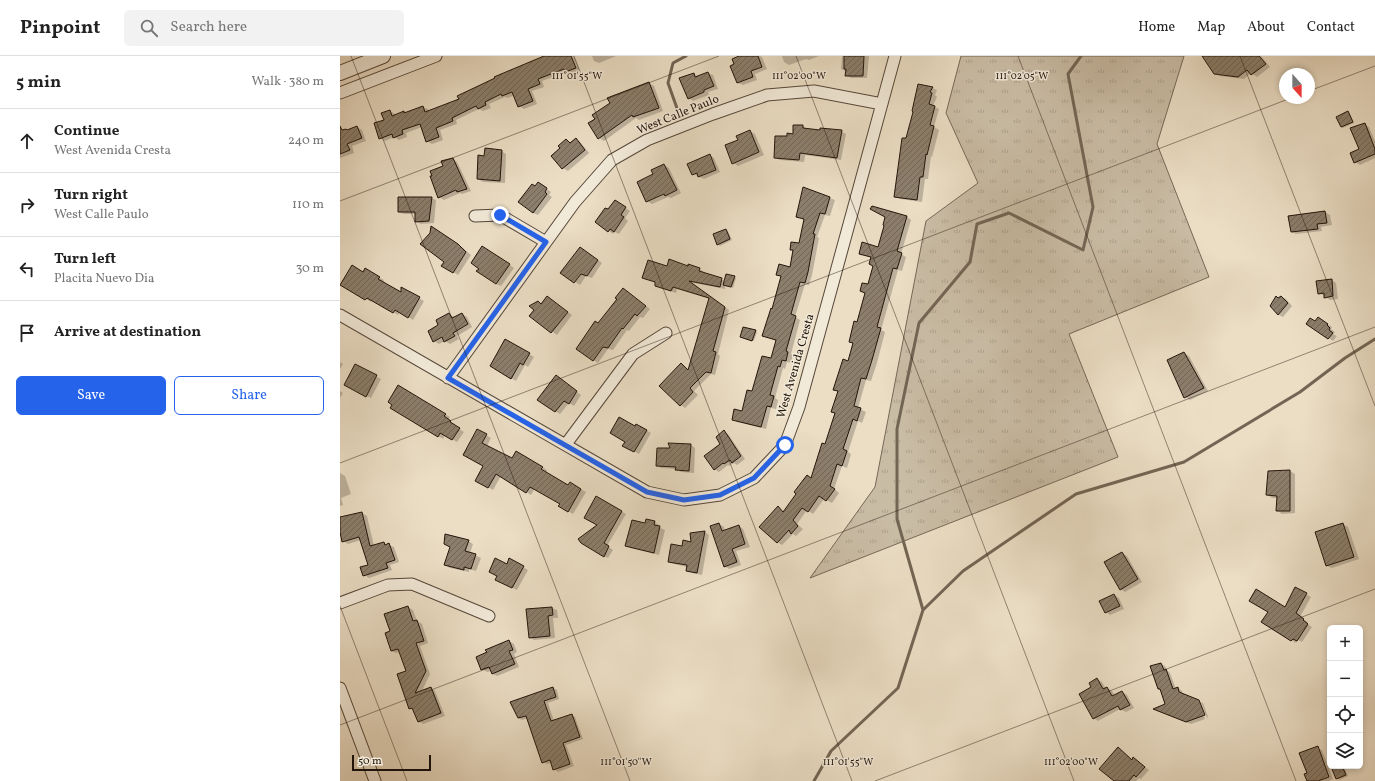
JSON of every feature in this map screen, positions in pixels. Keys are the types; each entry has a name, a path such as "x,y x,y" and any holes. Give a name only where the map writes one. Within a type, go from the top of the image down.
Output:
{"street":[{"path":"340,73 383,56"},
{"path":"340,93 436,56"},
{"name":"West Avenida Cresta","path":"340,315 647,492 684,500 720,495 754,478 785,445 799,407 895,56"},
{"name":"West Calle Paulo","path":"448,378 575,202 612,160 647,140 713,114 767,96 814,91 882,104"},
{"path":"475,216 500,215 546,242"},
{"path":"566,444 633,354 666,333"},
{"path":"340,604 388,585 412,584 489,616"},
{"path":"340,688 375,781"}],"green space":[{"path":"961,56 1184,56 1157,144 1209,277 1069,334 1118,457 810,578 875,487 926,221 978,183 946,113"}],"building":[{"path":"544,56 571,56 576,68 565,72 564,69 538,79 540,84 528,89 533,101 518,107 512,92 502,96 501,94 485,102 486,105 478,109 476,106 452,118 453,121 436,128 439,137 426,142 420,124 402,130 403,134 393,138 392,134 379,139 374,123 384,120 381,113 390,110 392,116 423,106 425,112 459,99 457,96 495,78 494,77"},
{"path":"739,56 758,56 762,67 751,71 753,77 737,83 730,66 734,64 732,59"},
{"path":"844,56 864,56 863,76 845,76 846,69 844,69"},
{"path":"1202,56 1259,56 1266,64 1251,75 1247,70 1238,77 1214,74"},
{"path":"708,72 714,86 688,99 679,78 694,73 695,77"},
{"path":"649,82 659,108 633,117 632,115 598,139 588,123 595,119 592,115 610,103 607,98"},
{"path":"918,84 933,87 930,92 932,93 929,104 935,106 930,125 934,126 927,155 926,154 923,177 920,177 917,200 894,197 902,138 906,138"},
{"path":"1348,111 1353,122 1341,127 1336,117"},
{"path":"1365,123 1375,149 1375,154 1354,163 1350,153 1359,149 1350,128"},
{"path":"793,125 803,125 803,128 820,130 820,128 842,130 837,158 800,153 799,160 774,158 775,136 787,136 787,133 793,134"},
{"path":"340,126 342,130 347,130 357,126 362,138 347,144 350,150 340,154"},
{"path":"750,130 759,152 732,164 725,145 738,140 736,136"},
{"path":"576,138 585,150 562,169 551,156 560,148 558,146 566,139 570,143"},
{"path":"485,148 502,150 500,181 477,179 478,155 484,156"},
{"path":"710,154 716,170 698,177 697,173 692,175 687,164"},
{"path":"453,158 467,189 457,192 456,190 438,198 430,176 432,176 430,171 443,166 441,161"},
{"path":"664,164 677,190 665,196 664,194 646,202 637,182 653,174 651,170"},
{"path":"538,182 547,188 545,192 547,194 533,213 518,202 532,184 535,186"},
{"path":"803,187 830,197 825,214 820,213 813,234 815,234 805,283 800,282 791,314 796,316 786,351 788,352 786,361 782,360 780,367 778,366 770,395 774,396 771,407 767,406 761,427 732,420 734,409 742,411 747,390 752,391 762,356 771,358 776,340 762,336 771,308 772,309 781,276 776,275 779,264 790,267 793,250 790,250 791,242 799,243 804,219 796,217"},
{"path":"398,197 432,197 429,221 415,222 415,212 398,212"},
{"path":"615,200 626,207 621,215 624,217 614,232 610,229 608,232 595,222 605,208 608,209"},
{"path":"872,206 907,216 897,251 902,253 897,269 893,268 877,327 881,328 872,360 866,379 861,378 854,406 861,408 857,421 853,419 843,449 847,451 842,466 837,464 830,486 835,489 826,501 819,496 808,512 802,508 793,520 798,526 791,534 789,530 777,543 759,527 778,506 783,512 796,494 794,492 807,475 811,478 822,443 825,444 835,413 831,412 838,391 833,390 843,359 848,361 853,343 849,342 854,321 857,322 865,293 860,291 862,283 868,284 873,266 869,264 871,257 859,254 862,242 878,247 884,226 885,217 870,209"},
{"path":"1325,211 1327,223 1317,224 1318,229 1291,232 1288,216"},
{"path":"431,226 458,244 466,252 453,273 441,266 444,262 420,244 430,233"},
{"path":"726,229 730,239 717,245 713,234"},
{"path":"482,246 510,264 496,284 476,271 479,269 471,263"},
{"path":"580,247 598,260 587,276 581,274 574,283 560,273"},
{"path":"669,259 688,266 688,264 700,268 699,271 722,278 720,287 689,281 725,307 713,351 716,352 711,373 706,372 690,388 693,392 680,406 659,386 681,363 688,370 709,298 673,287 671,291 655,286 655,282 642,278 648,260 667,266"},
{"path":"352,265 363,272 365,268 380,277 378,279 401,292 401,287 420,297 408,318 395,310 393,313 367,298 365,300 340,285"},
{"path":"726,274 735,276 731,287 723,285"},
{"path":"1332,279 1333,296 1324,298 1324,293 1318,294 1316,281"},
{"path":"623,288 646,306 637,316 635,314 623,329 622,328 608,348 603,347 593,361 576,349 595,321 598,323 617,299 615,298"},
{"path":"547,296 568,312 551,333 529,316 534,310 529,306 538,301 541,304"},
{"path":"1276,296 1278,298 1281,296 1288,303 1278,315 1270,306"},
{"path":"449,313 452,318 462,313 468,324 453,333 455,336 444,342 442,337 433,342 428,331 438,325 436,320"},
{"path":"1318,317 1328,324 1327,325 1330,328 1329,330 1333,333 1328,339 1306,324 1310,318 1315,321"},
{"path":"743,327 756,330 752,341 740,337"},
{"path":"505,339 530,353 523,365 520,363 511,379 490,366"},
{"path":"1184,352 1204,388 1184,398 1167,360"},
{"path":"355,364 377,375 366,397 344,385"},
{"path":"556,375 577,391 569,404 564,401 555,412 537,400"},
{"path":"398,385 446,414 444,416 460,428 452,440 440,433 438,437 390,408 392,405 388,402"},
{"path":"619,417 635,426 636,424 647,430 634,452 622,446 625,442 610,433"},
{"path":"477,429 487,434 482,443 512,458 516,451 543,467 541,469 568,485 570,482 581,489 568,512 558,506 560,504 530,487 526,493 496,474 488,488 475,481 483,466 463,455"},
{"path":"724,430 741,456 732,463 730,460 724,464 723,463 714,470 704,456 720,444 716,437"},
{"path":"668,443 691,444 689,471 675,470 676,467 656,466 657,448 670,448"},
{"path":"1290,470 1290,511 1276,511 1277,496 1266,495 1268,471"},
{"path":"596,496 622,511 604,543 609,546 604,557 581,543 578,539 597,525 584,518"},
{"path":"362,512 370,546 384,542 385,545 389,543 395,560 386,563 388,568 363,576 360,567 368,565 359,537 342,542 340,532 340,517"},
{"path":"646,519 655,521 654,525 660,526 654,553 625,546 632,520 645,523"},
{"path":"719,523 722,531 739,525 745,544 732,549 737,562 724,567 710,526"},
{"path":"1343,523 1354,557 1326,566 1315,532"},
{"path":"705,531 697,573 686,571 687,565 668,562 671,544 682,546 683,540 691,542 690,533"},
{"path":"445,534 469,540 465,551 476,554 471,569 464,567 464,570 444,565 450,547 444,544"},
{"path":"1122,552 1138,579 1120,590 1104,562"},
{"path":"495,558 507,564 509,558 524,566 512,588 495,580 497,576 489,572"},
{"path":"1295,587 1307,593 1296,613 1308,624 1297,641 1293,639 1291,641 1261,622 1268,612 1249,601 1256,589 1285,607"},
{"path":"1114,594 1120,606 1105,613 1099,601"},
{"path":"408,606 413,621 417,620 424,641 416,643 426,671 415,693 431,687 441,713 418,722 412,708 409,709 397,674 406,671 398,649 391,651 385,633 390,631 384,614"},
{"path":"552,607 553,615 548,616 550,636 529,638 526,609"},
{"path":"509,640 513,650 509,651 515,664 492,674 489,667 481,670 476,657 487,652 485,650"},
{"path":"1161,663 1164,670 1166,669 1173,689 1178,687 1179,692 1199,700 1205,715 1186,722 1153,709 1165,704 1150,666"},
{"path":"1097,678 1103,689 1107,687 1112,696 1122,691 1130,705 1120,710 1118,706 1093,719 1079,694 1091,687 1089,683"},
{"path":"553,687 556,697 544,701 551,721 572,714 580,737 563,743 570,764 553,770 550,760 542,763 526,716 518,718 510,702"},
{"path":"1318,746 1329,777 1318,781 1307,781 1304,774 1307,773 1299,753"},
{"path":"1118,747 1132,760 1133,757 1145,767 1136,777 1134,775 1129,781 1114,781 1099,769"},
{"path":"1332,769 1343,769 1346,775 1336,779"}],"waterway":[{"path":"676,119 678,111 668,83 673,63 686,56"},
{"path":"814,781 831,751 898,688 923,610 897,519 897,429 919,323 970,262 977,224 1009,213 1083,250 1093,207 1068,74 1081,56"},
{"path":"923,610 963,571 1076,494 1184,462 1300,392 1345,358 1375,339"}],"route":[{"path":"500,215 546,242 448,378 566,444 647,492 684,500 720,495 754,478 785,445"}]}
